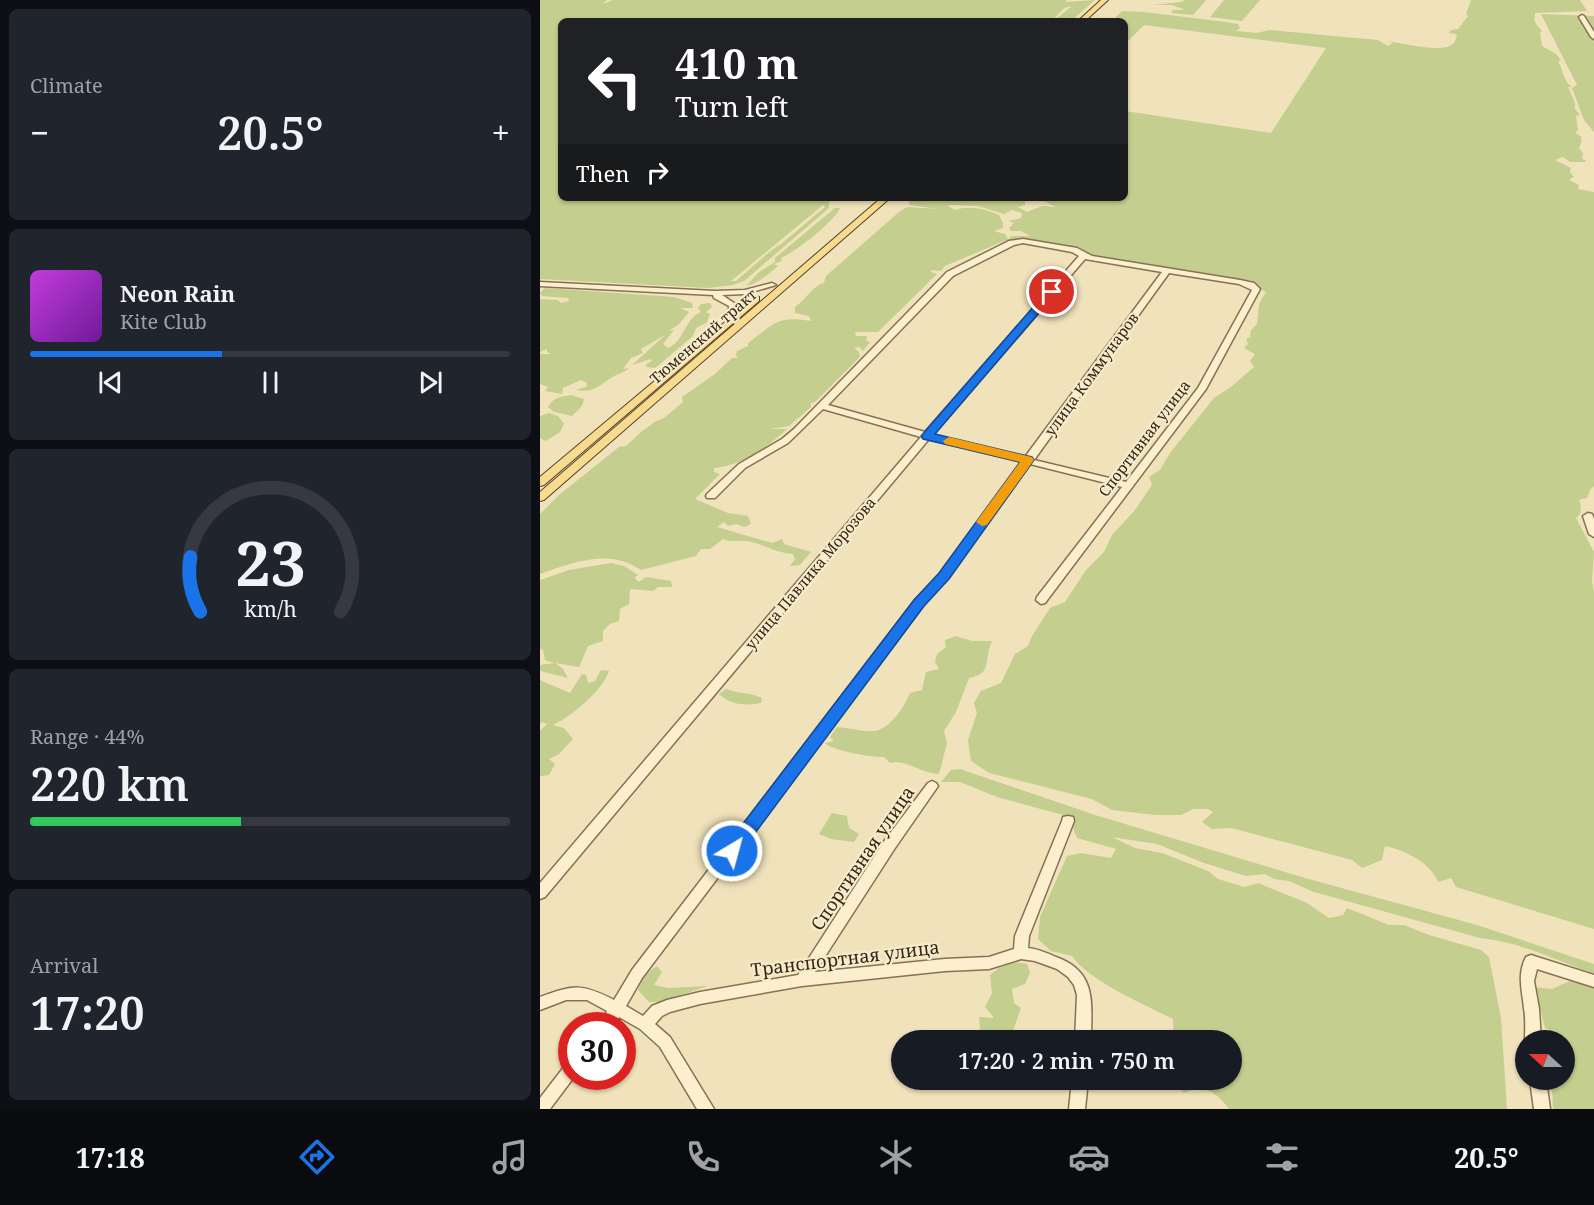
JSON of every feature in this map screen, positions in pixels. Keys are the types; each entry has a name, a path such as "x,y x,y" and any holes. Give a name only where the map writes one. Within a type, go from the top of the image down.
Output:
{"main road":[{"path":"1084,18 1105,0"},
{"path":"1093,18 1114,0"},
{"name":"Тюменский тракт","path":"540,483 870,201"},
{"name":"Тюменский тракт","path":"540,498 882,201"}],"street":[{"path":"1582,17 1594,37"},
{"path":"711,496 742,466 785,441 954,271 1018,241 1074,250 1083,256 1167,270"},
{"name":"улица Павлика Морозова","path":"540,893 927,436 1083,256"},
{"name":"Спортивная улица","path":"1041,600 1202,389 1256,289 1240,282 1167,270"},
{"name":"улица Коммунаров","path":"617,1010 637,974 919,603 944,576 1167,270"},
{"path":"540,284 696,293 736,293 772,285"},
{"path":"696,293 722,297 730,302 735,310 733,319"},
{"path":"822,406 927,436 1129,486"},
{"path":"1588,516 1594,534"},
{"name":"Спортивная улица","path":"802,980 890,844 932,786"},
{"path":"1068,821 1023,936 1021,953 1043,957 1062,965 1073,973 1080,982 1084,995 1083,1030"},
{"name":"Транспортная улица","path":"645,1024 657,1011 667,1006 802,980 945,965 989,963 1021,953"},
{"path":"1533,1030 1527,981 1531,961 1594,981"},
{"path":"540,1004 566,994 581,993 596,997 645,1024 665,1042 706,1109"},
{"path":"541,1109 558,1087"},
{"path":"1077,1109 1079,1090"},
{"path":"1539,1090 1542,1109"}],"green space":[{"path":"540,0 607,0 603,4 613,0 1067,0 1065,2 1095,0 1074,18 1057,18 1070,6 1063,9 1055,18 558,18 558,201 829,201 829,208 744,281 733,285 708,288 540,279","holes":["823,205 825,207 736,281 731,281"]},
{"path":"1206,0 1193,15 1171,13 1173,10 1185,10 1172,5 1153,5 1181,2"},
{"path":"1224,0 1260,0 1242,21 1210,17"},
{"path":"1471,0 1580,0 1587,11 1535,13 1535,19 1542,31 1540,33 1542,46 1556,54 1561,60 1558,62 1566,81 1572,87 1568,87 1575,103 1575,109 1580,115 1576,116 1578,130 1575,133 1582,137 1579,148 1585,162 1570,162 1563,157 1555,160 1571,168 1570,172 1574,177 1569,180 1579,185 1578,189 1594,192 1594,486 1587,498 1579,500 1580,514 1576,518 1594,552 1592,580 1594,593 1594,929 1456,887 1451,878 1438,882 1435,875 1423,863 1393,848 1385,846 1382,860 1362,868 1352,860 1231,828 1212,829 1202,822 1213,812 1208,809 1193,809 1181,815 1156,815 1112,810 1092,799 989,773 971,761 968,740 977,713 974,703 981,691 1001,683 1015,654 1028,646 1050,608 1065,602 1086,570 1104,552 1112,535 1135,510 1152,485 1149,477 1160,470 1170,453 1214,398 1254,367 1250,361 1255,354 1244,348 1248,344 1246,339 1250,337 1251,330 1257,324 1259,304 1266,292 1252,284 1024,240 1004,241 945,266 941,271 931,270 937,274 878,332 855,332 856,336 867,336 866,341 870,342 863,351 859,347 854,348 859,352 860,357 815,402 811,403 811,407 789,426 770,429 787,429 744,460 714,468 714,472 720,474 695,499 728,513 748,516 751,524 745,527 736,524 728,526 724,522 717,527 772,543 782,539 784,544 811,552 800,565 790,566 795,559 793,554 747,541 723,539 710,549 701,549 696,556 641,570 629,563 604,558 565,565 540,574 540,514 559,495 619,447 626,446 641,432 664,418 683,402 682,397 715,374 732,358 739,358 736,356 737,351 748,346 748,343 770,326 790,319 811,321 809,316 795,313 795,307 816,287 824,283 826,276 899,212 907,207 938,209 909,205 909,202 1025,201 1025,205 1018,207 1027,212 1042,206 1056,207 1044,201 1128,201 1128,111 1271,133 1326,48 1144,25 1128,41 1128,18 1115,18 1122,11 1238,24 1240,28 1236,31 1257,33 1269,30 1378,40 1388,46 1393,43 1387,41 1436,48 1444,48 1453,44 1457,34 1449,33 1451,30 1458,29 1468,16 1466,14","holes":["948,206 978,206 1004,214 1012,210 1022,213 1021,218 1008,221 1014,223 1009,228 1011,231 1021,231 1030,236 1012,236 1008,239 1005,234 994,231 1003,228 999,215 977,208 955,210"]},
{"path":"1541,14 1594,16 1594,132 1584,120 1572,88 1577,85"},
{"path":"835,208 840,208 822,228 781,258 782,261 774,264 778,266 767,275 746,286 759,272 775,262 775,258"},
{"path":"545,288 674,297 692,303 693,308 680,308 689,312 678,325 668,331 674,330 663,344 668,348 674,345 695,315 701,312 698,308 701,304 710,303 712,307 706,312 710,314 707,322 696,328 693,336 655,368 645,365 652,361 651,359 632,365 665,335 641,349 643,353 631,358 623,369 629,368 597,387 583,391 576,390 586,387 587,383 581,380 563,388 562,394 545,391 548,387 540,384 540,354 551,354 547,352 547,349 540,352 540,299 557,300 561,303 569,301 568,298 542,296 540,293"},
{"path":"571,395 584,399 582,406 572,416 554,412 548,407 555,399"},
{"path":"549,413 558,416 564,424 560,432 546,441 540,438 540,416"},
{"path":"611,563 624,566 638,575 634,578 639,582 646,577 671,581 672,587 658,587 653,591 630,589 629,604 620,609 619,621 610,624 603,631 603,641 588,646 579,667 555,663 563,669 568,678 540,671 540,665 554,663 545,660 543,650 540,649 540,580 569,570"},
{"path":"956,636 972,641 992,641 984,670 977,676 969,678 956,712 944,731 947,743 939,774 902,763 890,763 884,757 843,751 825,743 834,741 830,737 837,727 875,731 886,726 901,710 910,693 922,690 926,672 939,669 935,662 937,654 946,647 945,640"},
{"path":"601,670 609,671 594,694 553,725 564,728 573,739 559,754 549,759 555,764 549,775 540,776 540,731 547,724 542,722 540,724 540,680 570,693 582,674 586,675 588,683 595,681"},
{"path":"726,689 762,698 761,703 744,704 723,698 719,694"},
{"path":"960,769 1095,815 1305,878 1477,925 1594,964 1594,974 1509,943 1480,938 1314,892 1265,874 1246,876 1204,863 1157,844 1112,837 1135,848 1162,853 1208,871 1218,879 1244,887 1258,883 1307,903 1329,918 1343,915 1347,908 1389,925 1404,925 1481,950 1489,957 1501,1018 1507,1109 1229,1109 1220,1098 1207,1090 1242,1090 1242,1030 1174,1030 1173,1019 1104,983 1072,956 1051,951 1038,939 1040,917 1067,856 1081,853 1111,858 1116,849 1077,838 1073,828 1074,818 997,797 960,782 941,782 951,770"},
{"path":"832,813 847,816 849,828 859,834 854,842 831,839 819,834"},
{"path":"1014,962 1027,964 1030,973 1025,984 1012,989 1014,1003 1021,1008 1013,1030 980,1030 979,1017 994,1018 985,1007 992,993 990,975 999,968"},
{"path":"657,966 662,972 654,985 668,988 708,986 660,1002 649,1002 638,990 642,977"},
{"path":"1570,981 1594,987 1594,1109 1553,1109 1552,1090 1575,1090 1575,1030 1545,1028 1538,1000 1522,986 1552,989"}],"slow traffic":[{"path":"949,441 1027,460 982,522"}],"route":[{"path":"732,851 919,603 944,576 1027,460 927,436 1052,292"}]}
